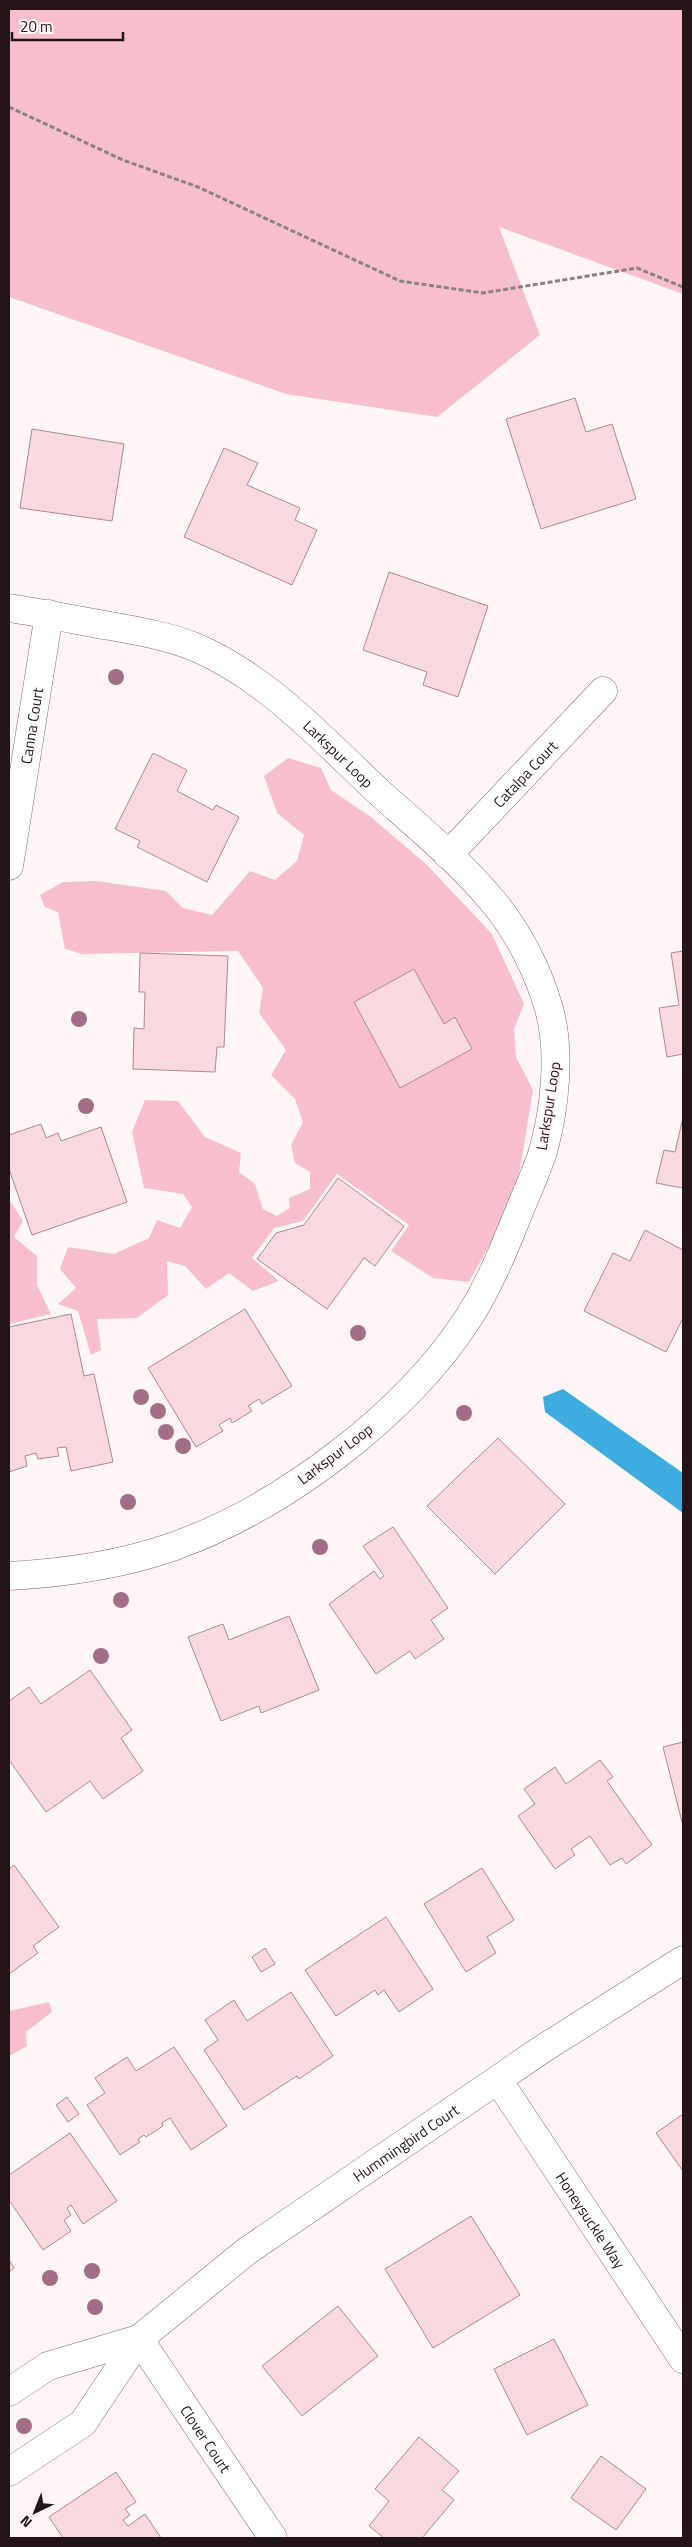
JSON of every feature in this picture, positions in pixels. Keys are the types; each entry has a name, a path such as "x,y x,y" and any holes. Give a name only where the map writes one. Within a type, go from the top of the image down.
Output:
{"street":[{"name":"Larkspur Loop","path":"9,608 146,633 194,647 237,670 279,700 448,855 490,898 515,932 534,970 550,1010 556,1043 557,1070 543,1150 501,1258 468,1317 428,1370 375,1424 328,1462 272,1499 226,1525 171,1547 110,1564 51,1574 9,1576"},
{"name":"Canna Court","path":"9,866 49,614"},
{"name":"Catalpa Court","path":"448,855 603,691"},
{"name":"Hummingbird Court","path":"9,2472 83,2423 139,2340 247,2251 498,2080 683,1960"},
{"name":"Honeysuckle Way","path":"498,2080 683,2359"},
{"name":"Hummingbird Court","path":"9,2392 48,2366 139,2340"},
{"name":"Clover Court","path":"139,2340 273,2538"}],"path":[{"path":"9,107 124,160 198,187 400,281 483,293 637,268 683,287"}],"shaded area":[{"path":"9,9 683,9 683,294 499,227 540,335 437,417 286,394 9,297"},
{"path":"288,758 321,768 331,790 371,817 427,865 492,934 524,1004 514,1029 516,1057 533,1090 515,1199 469,1282 433,1278 391,1251 409,1225 337,1174 303,1221 274,1228 252,1258 279,1281 253,1291 229,1273 206,1289 185,1266 167,1261 168,1295 137,1318 97,1319 101,1350 91,1355 78,1311 58,1304 76,1288 60,1269 68,1247 114,1254 149,1238 157,1220 180,1228 192,1207 183,1194 144,1188 132,1132 145,1100 178,1101 205,1137 241,1153 239,1172 255,1184 263,1209 277,1216 290,1208 289,1198 310,1189 310,1172 295,1163 291,1145 303,1122 295,1099 271,1075 286,1050 259,1013 263,988 238,951 82,954 65,949 58,912 45,907 40,895 63,882 96,881 166,891 183,908 212,915 250,871 275,880 297,861 304,835 277,813 264,776"},
{"path":"9,1199 23,1221 14,1237 37,1256 37,1285 51,1314 9,1324"},
{"path":"49,2002 52,2012 26,2032 27,2046 9,2056 9,2011"}],"water":[{"path":"563,1389 683,1473 683,1513 545,1412 543,1397"}],"building":[{"path":"575,398 586,432 612,424 636,499 541,529 506,419"},
{"path":"32,429 124,444 112,521 20,508"},
{"path":"224,448 258,463 247,485 300,508 295,520 317,530 292,585 184,537"},
{"path":"389,572 488,606 458,697 423,685 427,672 363,650"},
{"path":"153,753 187,770 177,791 213,810 216,805 239,817 207,882 137,847 140,841 115,829"},
{"path":"683,951 683,1054 667,1057 659,1008 679,1005 671,953"},
{"path":"140,953 228,956 224,1047 217,1047 215,1072 133,1069 134,1028 144,1029 145,992 139,992"},
{"path":"414,969 444,1024 455,1017 472,1049 400,1088 354,1002"},
{"path":"683,1117 683,1188 656,1183 664,1150 675,1152"},
{"path":"41,1124 46,1138 58,1133 61,1141 101,1127 127,1202 32,1235 9,1169 9,1135"},
{"path":"338,1178 404,1226 375,1266 364,1258 327,1309 257,1259 276,1233 304,1225"},
{"path":"645,1230 683,1250 683,1318 666,1352 584,1311 613,1253 630,1261"},
{"path":"245,1309 292,1386 262,1404 259,1399 248,1406 252,1411 232,1423 230,1418 219,1425 223,1431 196,1447 148,1368"},
{"path":"71,1314 84,1376 94,1374 113,1462 71,1471 66,1447 57,1448 59,1456 38,1459 36,1453 25,1456 27,1466 9,1472 9,1327"},
{"path":"498,1438 565,1504 495,1574 427,1506"},
{"path":"393,1527 448,1608 431,1620 444,1639 415,1659 410,1651 376,1674 329,1604 374,1571 380,1579 384,1576 363,1546"},
{"path":"289,1616 319,1690 261,1713 259,1706 221,1721 188,1637 223,1624 229,1640"},
{"path":"90,1670 132,1730 121,1738 143,1771 103,1799 90,1781 46,1812 9,1760 9,1701 29,1687 41,1704"},
{"path":"683,1742 683,1826 663,1747"},
{"path":"600,1760 613,1777 607,1781 652,1845 626,1864 622,1858 610,1865 590,1836 571,1849 575,1855 555,1869 518,1816 535,1804 524,1789 555,1767 566,1784"},
{"path":"14,1865 59,1927 33,1946 38,1953 9,1974 9,1869"},
{"path":"482,1868 514,1920 487,1937 496,1953 466,1972 424,1904"},
{"path":"386,1917 433,1989 399,2012 384,1990 378,1995 375,1990 336,2016 305,1970"},
{"path":"265,1948 275,1964 261,1972 252,1957"},
{"path":"291,1992 333,2056 299,2079 297,2076 244,2110 204,2050 218,2040 205,2020 234,2000 247,2021"},
{"path":"174,2047 227,2126 191,2150 170,2118 162,2123 163,2126 146,2137 144,2135 138,2139 140,2142 120,2155 87,2105 105,2093 95,2078 127,2057 136,2071"},
{"path":"67,2097 79,2114 68,2122 56,2105"},
{"path":"683,2114 683,2171 656,2133"},
{"path":"70,2133 117,2201 83,2224 71,2205 67,2208 71,2215 64,2220 71,2231 43,2250 9,2200 9,2175"},
{"path":"471,2216 520,2295 433,2348 385,2269"},
{"path":"9,2260 14,2268 9,2272"},
{"path":"338,2306 378,2356 302,2416 262,2366"},
{"path":"554,2339 588,2405 527,2435 494,2369"},
{"path":"419,2437 459,2471 442,2490 454,2500 422,2538 384,2538 369,2526 389,2501 375,2489"},
{"path":"601,2456 646,2489 616,2530 571,2498"},
{"path":"116,2472 136,2502 125,2509 130,2515 123,2520 128,2526 145,2514 161,2538 63,2538 49,2517"}]}
